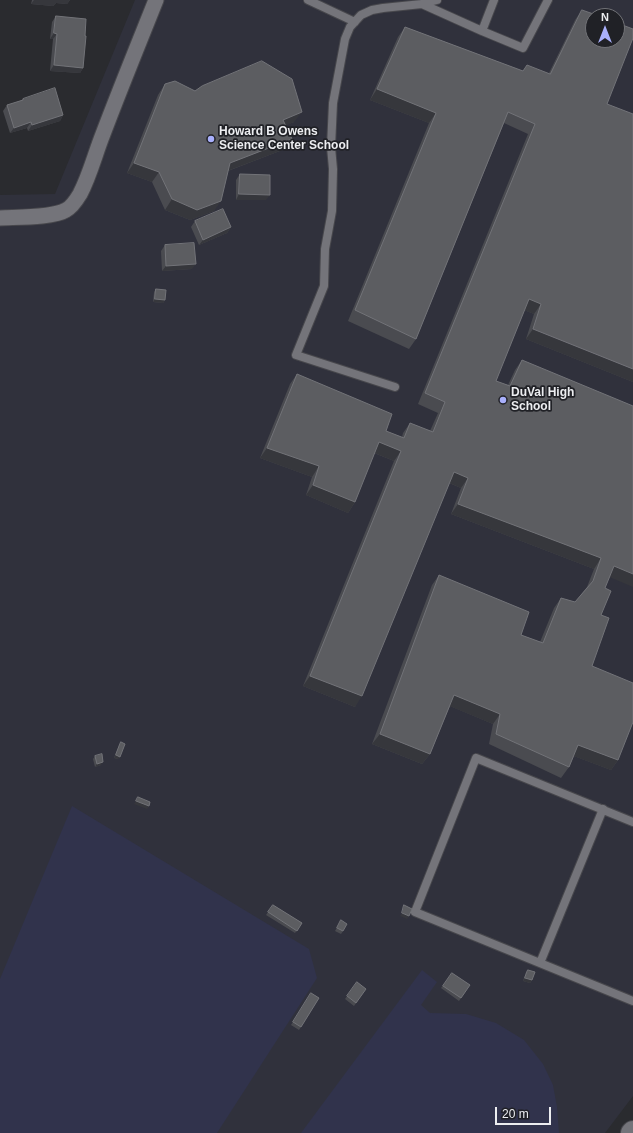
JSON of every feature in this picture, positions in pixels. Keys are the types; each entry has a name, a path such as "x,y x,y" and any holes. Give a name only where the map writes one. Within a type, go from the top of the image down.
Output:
{"street":[{"path":"0,218 33,217 57,214 67,210 80,195 156,0"}],"lane":[{"path":"308,0 355,22"},
{"path":"395,387 296,355 324,286 325,249 332,211 333,169 331,147 333,103 345,39 350,27 361,15 372,10 422,4 437,0"},
{"path":"482,31 494,0"},
{"path":"422,4 523,48 548,0"},
{"path":"633,822 476,758 414,912 633,1001"},
{"path":"540,963 603,809"}],"shaded area":[{"path":"135,0 633,0 633,1096 605,1133 0,1133 0,195 55,194"},
{"path":"72,806 309,949 317,978 217,1133 0,1133 0,979"},
{"path":"422,970 437,982 421,1005 430,1013 466,1014 496,1023 524,1040 543,1064 553,1085 557,1107 559,1133 301,1133"}],"building":[{"name":"DuVal High School","path":"582,10 585,11 585,48 625,48 625,26 633,29 633,38 607,104 633,114 633,369 533,329 541,304 529,299 496,381 510,386 522,360 633,406 633,574 614,566 605,588 611,591 601,615 609,618 592,666 633,683 633,722 618,760 578,745 569,767 496,734 500,714 454,695 430,754 380,734 439,575 529,612 521,635 543,643 561,598 575,602 593,581 601,558 458,504 468,478 454,472 362,696 310,676 401,451 379,442 355,502 313,485 319,466 267,448 297,374 392,414 386,431 404,438 410,423 433,432 445,402 425,393 535,124 508,112 416,339 355,310 436,113 377,89 405,27 523,71 527,65 550,74"},
{"path":"56,16 86,19 83,68 54,65 57,34 54,33"},
{"name":"Howard B Owens Science Center School","path":"262,61 292,79 302,112 283,120 292,139 230,163 221,201 197,210 172,199 159,172 134,163 165,84 175,81 195,91 202,86"},
{"path":"55,88 63,115 32,125 31,122 14,128 7,105"},
{"path":"240,174 270,175 270,195 239,194"},
{"path":"223,209 231,227 203,240 195,221"},
{"path":"194,243 196,264 166,266 165,245"},
{"path":"156,289 166,290 165,300 155,299"},
{"path":"121,742 125,744 120,757 116,755"},
{"path":"102,754 103,762 97,764 95,756"},
{"path":"138,797 150,802 149,806 136,801"},
{"path":"273,905 302,923 297,931 268,912"},
{"path":"404,905 412,909 409,916 402,913"},
{"path":"341,920 347,924 343,931 337,928"},
{"path":"528,970 535,972 532,980 525,978"},
{"path":"452,973 470,985 461,998 443,986"},
{"path":"357,982 366,989 356,1003 347,996"},
{"path":"311,993 319,998 301,1027 293,1022"}],"place":[{"name":"Howard B Owens Science Center School","path":"211,139"},
{"name":"DuVal High School","path":"503,400"}]}
